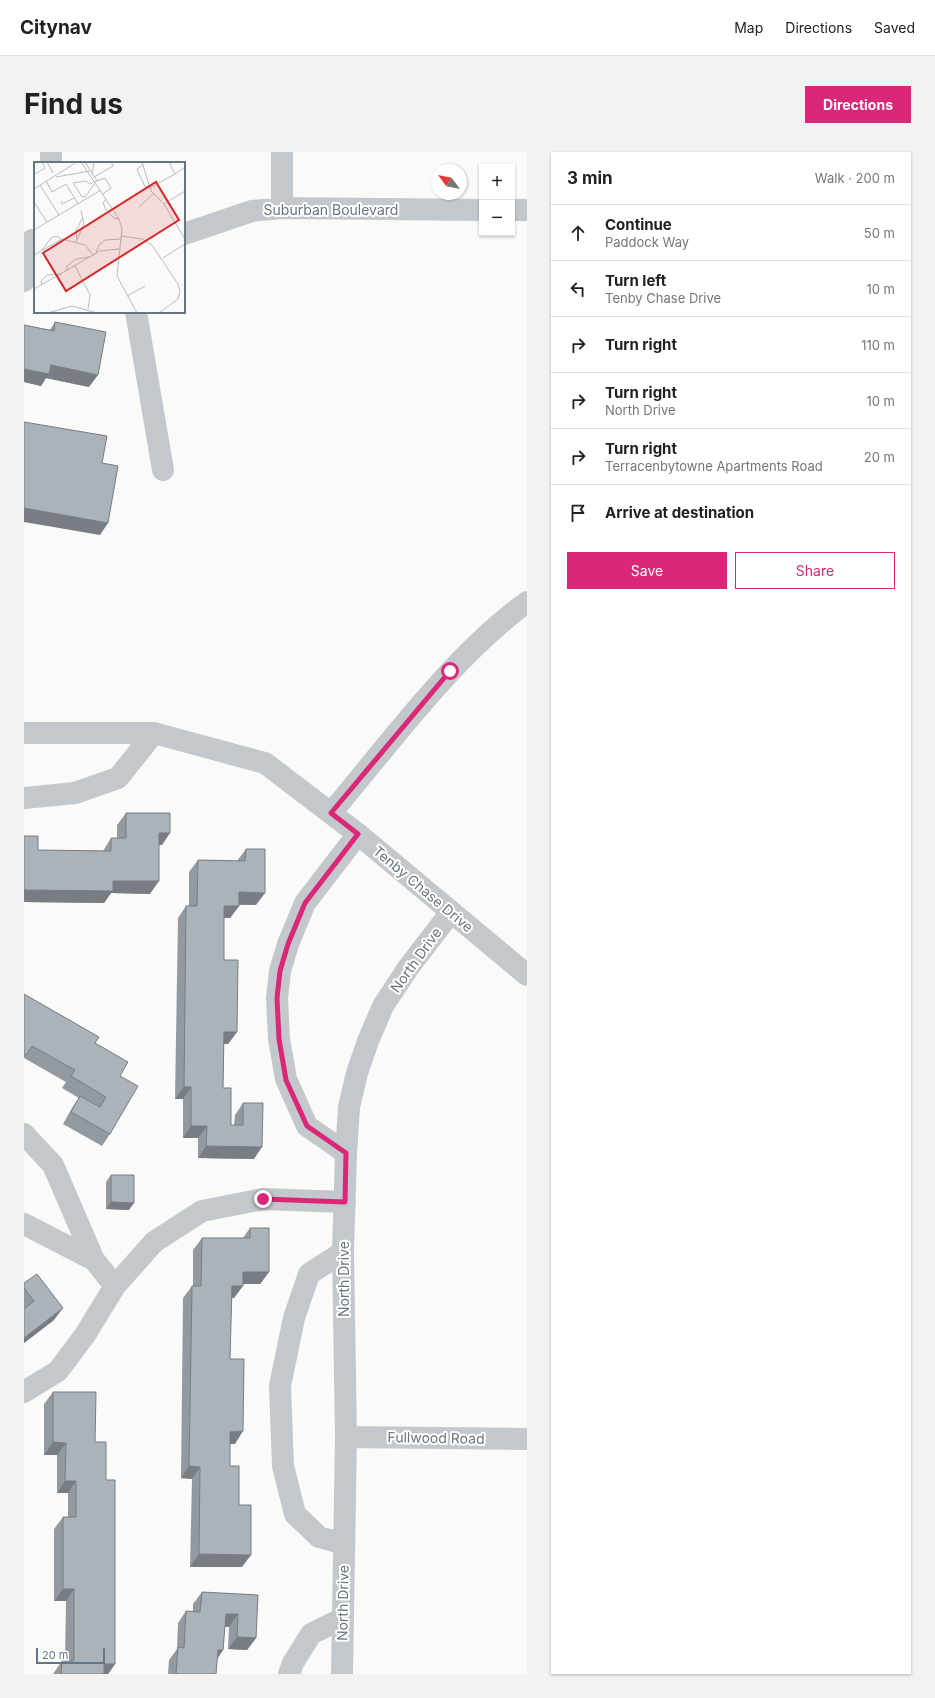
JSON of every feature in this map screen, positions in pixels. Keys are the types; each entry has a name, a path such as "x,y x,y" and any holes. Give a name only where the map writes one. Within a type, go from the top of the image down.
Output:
{"street":[{"path":"51,162 52,152"},
{"path":"282,152 282,208"},
{"name":"Suburban Boulevard","path":"185,234 252,211 282,208 479,210"},
{"path":"515,210 527,210"},
{"path":"24,281 30,240"},
{"path":"136,313 163,470"},
{"path":"331,813 450,671 498,626 527,602"},
{"name":"Tenby Chase Drive","path":"24,733 154,733 265,763 358,834 527,976"},
{"path":"24,798 75,793 118,778 154,733"},
{"path":"346,1153 307,1126 286,1080 279,1039 277,998 280,971 288,944 305,903 358,834"},
{"name":"North Drive","path":"342,1674 346,1437 343,1252 349,1108 357,1073 368,1041 383,1006 408,968 451,912"},
{"path":"24,1134 53,1165 94,1260 115,1286"},
{"path":"24,1392 58,1370 86,1335 115,1286 154,1242 202,1211 263,1199 345,1202"},
{"path":"24,1224 94,1260"},
{"path":"343,1252 309,1274 294,1318 280,1386 283,1466 295,1514 319,1537 344,1544"},
{"name":"Fullwood Road","path":"346,1437 527,1439"},
{"path":"289,1674 293,1663 311,1634 343,1618"}],"building":[{"path":"55,322 106,332 98,375 51,365 49,374 24,369 24,325 54,331"},
{"path":"24,422 107,436 102,463 118,466 108,523 24,508"},
{"path":"126,813 170,813 170,833 159,833 159,881 113,881 113,891 24,890 24,836 38,836 38,850 111,851 111,838 126,838"},
{"path":"246,849 265,849 265,893 239,892 239,906 224,906 224,960 238,960 237,1032 224,1032 223,1088 231,1088 231,1125 243,1125 243,1103 263,1103 262,1147 206,1146 207,1126 191,1126 191,1087 184,1087 186,906 197,906 198,860 245,861"},
{"path":"24,994 99,1037 95,1043 128,1062 120,1076 138,1086 110,1134 71,1112 80,1096 100,1107 106,1097 71,1076 75,1070 32,1046 26,1055 24,1054"},
{"path":"111,1175 134,1175 134,1203 111,1202"},
{"path":"250,1228 269,1228 269,1272 243,1272 243,1286 232,1286 230,1359 244,1359 243,1431 230,1432 230,1466 239,1466 239,1505 251,1505 251,1555 199,1554 200,1467 189,1466 192,1286 201,1286 202,1238 250,1238"},
{"path":"37,1274 63,1308 24,1338 24,1309 34,1301 24,1288 24,1283"},
{"path":"53,1392 96,1392 95,1442 106,1442 106,1480 115,1480 115,1664 104,1664 104,1674 61,1674 62,1661 74,1661 74,1589 63,1589 63,1517 76,1517 76,1481 65,1481 66,1443 53,1442"},
{"path":"202,1592 258,1595 256,1638 237,1637 238,1614 226,1614 223,1650 218,1650 216,1674 176,1674 178,1647 184,1648 186,1611 200,1612"}],"route":[{"path":"263,1199 345,1202 346,1153 307,1126 286,1080 279,1039 277,998 280,971 288,944 305,903 358,834 331,813 450,671"}]}
